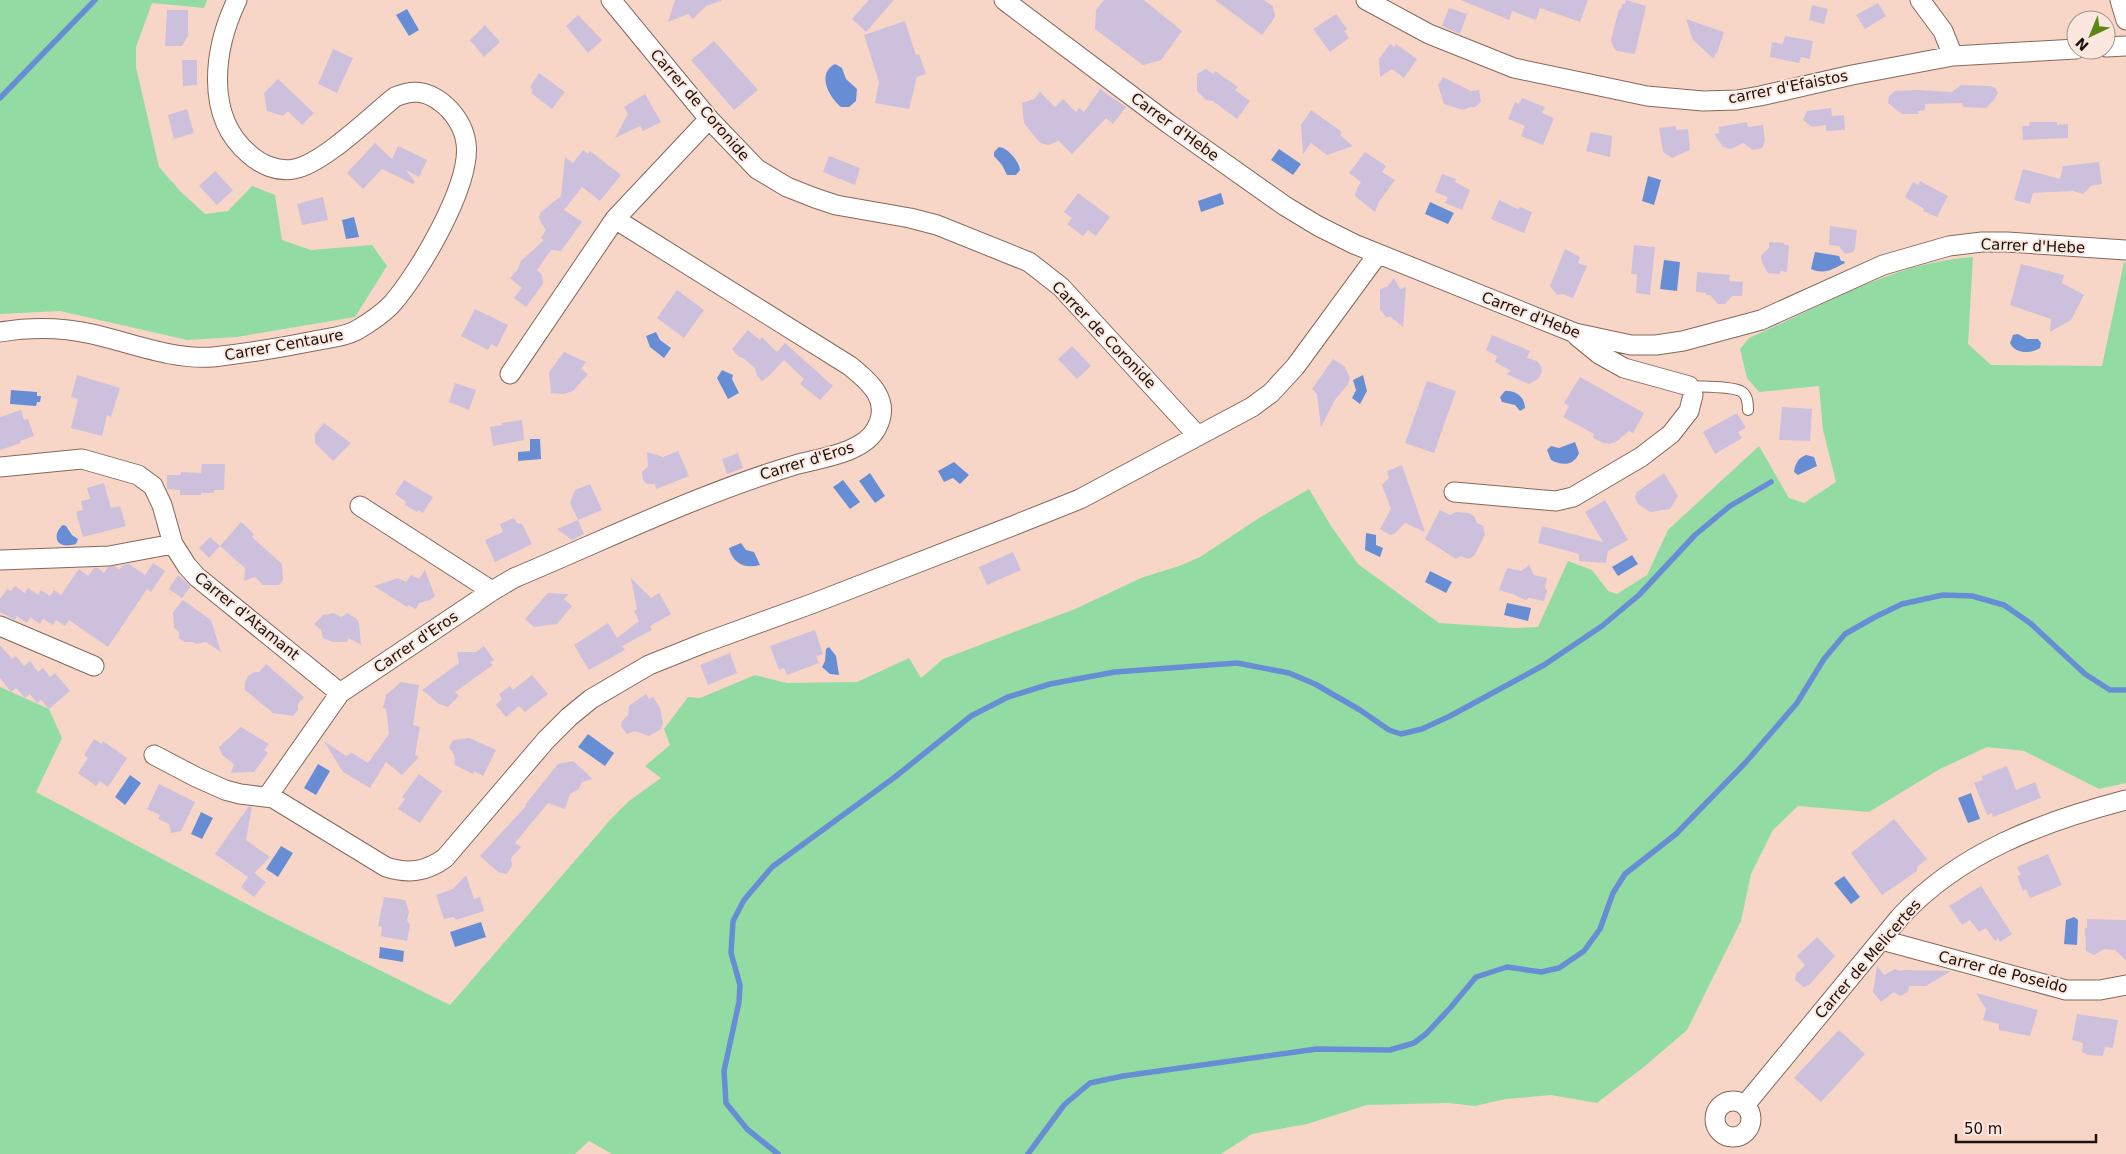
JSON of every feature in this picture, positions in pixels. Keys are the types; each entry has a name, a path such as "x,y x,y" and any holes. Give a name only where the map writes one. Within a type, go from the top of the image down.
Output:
{"street":[{"name":"Carrer Centaure","path":"0,332 37,327 73,330 176,355 198,358 213,357 308,342 355,331 373,320 390,306 399,294 446,217 456,192 466,156 466,144 460,124 445,106 432,96 418,92 406,92 396,97 313,163 293,170 268,167 242,148 230,134 219,106 219,60 228,22 237,0"},
{"name":"Carrer de Coronide","path":"611,0 709,119 757,169 786,187 836,205 910,218 937,225 1029,262 1060,287 1198,436"},
{"name":"Carrer d'Hebe","path":"1004,0 1169,124 1284,206 1318,226 1378,254 1575,334 1631,345 1656,345 1683,341 1754,323 1883,265 1949,246 1982,242 2016,242 2126,250"},
{"name":"carrer d'Efaistos","path":"1366,0 1429,34 1514,68 1615,90 1703,101 1737,100 1852,75 1953,56 2066,50"},
{"path":"1920,0 1943,32 1953,56"},
{"path":"2120,0 2126,20"},
{"path":"510,374 615,219 709,119"},
{"name":"Carrer d'Eros","path":"340,693 514,578 730,486 857,447 876,430 881,402 876,391 850,366 615,219"},
{"path":"154,754 196,777 226,790 240,794 273,798 386,867 398,871 421,870 445,858 546,740 569,717 591,699 650,665 1015,526 1080,499 1252,407 1284,380 1378,254"},
{"path":"1454,492 1556,501 1574,497 1641,457 1671,434 1689,411 1693,395 1690,386 1624,368 1599,354 1575,334"},
{"name":"Carrer d'Atamant","path":"0,467 82,459 138,475 153,486 162,505 173,544 187,566 197,577 340,693"},
{"path":"360,506 492,591"},
{"path":"0,560 109,556 173,544"},
{"path":"0,626 94,666"},
{"path":"267,797 340,693"},
{"name":"Carrer de Melicertes","path":"1744,1105 1900,917 1922,895 1974,857 2036,827 2126,800"},
{"name":"Carrer de Poseido","path":"1882,940 2066,990 2100,990 2126,985"}],"lane":[{"path":"1690,386 1737,389 1744,393 1748,402 1748,410"}],"green space":[{"path":"0,0 207,0 204,8 152,3 136,47 136,67 159,167 180,191 205,214 228,211 252,186 275,195 282,240 311,250 372,245 387,266 355,317 237,337 187,340 60,311 0,314"},
{"path":"1973,257 1968,344 1991,365 2102,366 2124,262 2126,263 2126,783 2099,789 2024,751 1987,747 1940,769 1869,812 1798,806 1773,830 1751,874 1741,921 1687,1030 1645,1066 1597,1103 1551,1095 1506,1099 1474,1106 1449,1103 1367,1105 1307,1124 1252,1134 1221,1154 612,1154 589,1141 575,1154 0,1154 0,687 49,709 62,738 36,792 264,913 450,1005 611,819 629,801 661,778 645,766 670,745 664,729 688,697 700,698 755,675 787,683 857,682 909,658 921,678 943,659 1075,609 1141,578 1200,557 1259,518 1309,489 1331,526 1358,564 1439,623 1515,628 1538,627 1568,561 1592,570 1608,591 1617,594 1647,575 1668,530 1759,446 1789,498 1804,503 1836,482 1823,430 1819,386 1759,392 1747,378 1740,349 1749,338 1886,277 1914,267"}],"water":[{"path":"407,9 419,30 409,36 396,15"},
{"path":"835,64 842,68 846,79 857,89 856,101 849,107 841,107 832,97 826,86 826,74 829,68"},
{"path":"999,147 1009,152 1018,163 1020,170 1016,175 1007,175 1002,165 994,156 994,152"},
{"path":"1279,149 1301,164 1293,175 1271,160"},
{"path":"1648,176 1661,180 1654,205 1642,201"},
{"path":"1221,193 1224,204 1201,212 1198,201"},
{"path":"1430,202 1454,213 1448,224 1425,214"},
{"path":"354,217 359,237 346,239 342,220"},
{"path":"1815,252 1839,256 1841,261 1845,263 1833,269 1816,271 1811,269"},
{"path":"1664,260 1680,262 1677,291 1660,289"},
{"path":"656,332 660,340 671,348 664,358 650,347 646,336"},
{"path":"2018,334 2027,339 2038,339 2041,343 2040,348 2024,352 2012,347 2010,343 2013,335"},
{"path":"722,370 733,375 732,379 739,393 728,399 717,378"},
{"path":"1363,375 1367,391 1360,404 1352,398 1356,390 1353,380"},
{"path":"11,390 37,392 37,396 41,396 40,402 37,402 36,406 10,404"},
{"path":"1505,391 1519,395 1525,404 1525,408 1520,411 1515,405 1502,402 1500,397"},
{"path":"530,439 540,439 541,459 518,461 518,452 530,451"},
{"path":"1575,442 1579,453 1571,463 1563,464 1551,460 1547,450 1551,446 1559,448"},
{"path":"1806,455 1814,457 1817,466 1798,475 1794,472 1796,464"},
{"path":"954,462 969,475 960,484 953,478 944,482 938,471"},
{"path":"870,473 885,496 875,503 859,481"},
{"path":"843,480 860,502 850,509 833,487"},
{"path":"63,525 78,539 76,544 65,545 58,541 57,533"},
{"path":"1366,533 1376,535 1376,545 1383,548 1380,557 1365,550"},
{"path":"741,543 746,550 754,552 760,565 745,566 733,558 729,548"},
{"path":"1632,555 1638,564 1618,576 1612,567"},
{"path":"1430,571 1452,582 1446,593 1425,582"},
{"path":"1507,603 1531,608 1528,621 1504,615"},
{"path":"829,647 836,656 839,675 830,674 822,667 825,661 826,649"},
{"path":"588,734 614,753 605,766 578,747"},
{"path":"318,764 330,771 316,795 304,788"},
{"path":"130,775 141,783 125,805 115,797"},
{"path":"1971,793 1980,819 1968,823 1958,798"},
{"path":"201,812 213,818 202,839 191,834"},
{"path":"281,846 293,853 278,877 266,869"},
{"path":"1844,876 1860,897 1851,904 1834,883"},
{"path":"2074,917 2078,920 2077,945 2064,944 2066,920"},
{"path":"481,922 486,937 455,947 450,932"},
{"path":"380,947 404,951 403,962 379,958"}],"building":[{"path":"675,0 721,1 706,6 693,19 688,14 668,22"},
{"path":"869,0 894,0 866,32 852,19"},
{"path":"1104,0 1144,0 1182,31 1161,60 1143,65 1095,29 1096,10"},
{"path":"1215,0 1264,0 1273,6 1275,17 1262,35"},
{"path":"1461,0 1588,0 1580,22 1540,8 1536,20 1512,11 1509,20"},
{"path":"1626,0 1646,6 1635,54 1617,51 1613,47 1611,40 1619,9 1621,10 1622,4 1625,4"},
{"path":"1878,3 1886,16 1865,29 1856,15"},
{"path":"1812,5 1828,9 1824,24 1809,20"},
{"path":"1449,8 1467,14 1460,34 1442,26"},
{"path":"167,10 188,10 188,36 182,46 165,46"},
{"path":"1336,14 1347,29 1344,31 1349,38 1330,52 1313,29"},
{"path":"578,15 602,40 588,53 566,26"},
{"path":"1686,19 1724,32 1714,59 1693,40"},
{"path":"905,21 916,55 919,54 926,74 917,77 909,109 875,103 879,82 864,35"},
{"path":"485,25 500,42 484,57 470,40"},
{"path":"1785,36 1813,41 1810,59 1801,57 1799,63 1770,57 1772,42 1783,44"},
{"path":"714,41 758,90 734,110 691,60"},
{"path":"1390,44 1394,47 1396,44 1417,59 1404,78 1392,69 1380,77 1379,59"},
{"path":"333,49 353,58 337,93 318,84"},
{"path":"182,60 197,60 197,85 183,86"},
{"path":"1206,69 1213,74 1215,71 1238,87 1235,90 1250,101 1237,119 1213,101 1206,100 1197,91 1197,74"},
{"path":"539,73 565,92 552,109 531,93 533,90 530,87"},
{"path":"1443,77 1471,91 1479,90 1481,102 1475,107 1463,110 1444,104 1438,85"},
{"path":"278,79 314,113 302,125 288,111 283,116 267,111 264,93"},
{"path":"1961,85 1990,86 1995,88 1998,93 1986,108 1963,107 1962,103 1925,104 1925,110 1918,111 1918,114 1902,114 1888,103 1889,96 1895,91 1952,92"},
{"path":"1100,89 1126,107 1113,124 1106,118 1072,154 1059,141 1048,145 1040,143 1024,123 1022,103 1034,99 1040,92 1055,107 1063,99 1076,112 1079,108 1084,112"},
{"path":"645,94 661,122 643,131 640,126 615,138 628,114 624,107"},
{"path":"1522,98 1545,107 1542,113 1554,118 1543,145 1521,136 1525,126 1508,119 1515,102 1519,104"},
{"path":"1831,108 1832,116 1844,115 1845,130 1826,131 1826,125 1812,127 1803,120 1807,111"},
{"path":"187,109 194,133 174,139 168,115"},
{"path":"1311,110 1342,132 1340,135 1353,146 1327,155 1311,143 1303,154 1301,125"},
{"path":"1747,122 1748,127 1763,125 1765,141 1762,148 1753,150 1743,143 1731,149 1723,147 1714,134 1719,133 1719,127"},
{"path":"2030,122 2057,122 2057,125 2068,124 2068,138 2023,140 2022,126 2029,126"},
{"path":"1676,126 1676,130 1688,129 1690,150 1672,158 1663,152 1659,128"},
{"path":"1591,132 1612,136 1610,157 1586,151"},
{"path":"375,143 392,159 398,146 427,160 419,177 406,170 415,182 413,184 382,169 363,189 347,173"},
{"path":"583,150 588,154 590,151 621,175 600,201 582,187 564,210 582,222 561,251 551,250 537,270 542,275 543,284 526,307 514,298 522,288 510,278 518,269 521,261 544,240 541,238 546,230 539,217 541,212 561,196 565,157 573,163"},
{"path":"1365,152 1386,166 1382,172 1395,180 1379,202 1375,212 1355,196 1361,182 1349,173"},
{"path":"829,156 860,168 855,185 823,172"},
{"path":"2099,162 2102,184 2091,186 2083,194 2073,191 2033,193 2030,204 2014,200 2023,169 2060,179 2063,166"},
{"path":"215,171 233,190 217,205 199,186"},
{"path":"1442,174 1456,179 1455,182 1470,190 1462,210 1445,203 1448,197 1435,192"},
{"path":"1920,181 1948,196 1937,217 1923,211 1924,209 1905,197 1913,182 1918,185"},
{"path":"1078,193 1110,217 1096,236 1088,230 1083,236 1067,224 1072,218 1064,212"},
{"path":"323,197 328,220 302,225 297,204"},
{"path":"1499,200 1518,209 1520,207 1532,212 1524,233 1491,219"},
{"path":"1830,226 1857,230 1853,252 1845,254 1839,246 1829,245"},
{"path":"1769,242 1789,245 1787,272 1780,271 1780,274 1768,273 1761,256 1769,248"},
{"path":"1634,245 1655,247 1650,295 1636,293 1637,274 1631,274"},
{"path":"1565,249 1580,257 1578,263 1587,266 1573,298 1562,294 1557,295 1550,286"},
{"path":"2021,264 2064,275 2062,283 2084,295 2071,320 2050,332 2051,319 2010,305"},
{"path":"1697,272 1730,275 1729,281 1743,282 1742,296 1732,296 1725,304 1718,304 1710,295 1696,292"},
{"path":"1394,278 1400,289 1406,287 1403,327 1391,317 1386,317 1380,309 1380,289 1387,287"},
{"path":"677,290 704,310 684,338 657,318"},
{"path":"475,309 508,325 497,347 491,344 488,350 461,336"},
{"path":"748,330 760,340 762,337 777,352 785,343 833,386 820,400 800,384 804,379 784,360 762,381 757,376 755,368 739,357 732,349"},
{"path":"1492,335 1530,351 1527,358 1537,361 1541,366 1542,371 1538,379 1529,384 1506,374 1511,371 1495,362 1497,356 1486,350"},
{"path":"1072,346 1091,366 1077,379 1058,359"},
{"path":"564,352 586,362 581,369 588,374 573,391 564,394 551,393 549,372"},
{"path":"1333,359 1345,367 1350,378 1348,384 1335,400 1321,427 1317,394 1312,389"},
{"path":"77,375 120,388 111,417 107,415 102,436 71,428 78,399 71,397"},
{"path":"1580,377 1644,413 1633,433 1629,431 1617,441 1609,444 1604,443 1593,438 1594,434 1563,417 1569,406 1564,403"},
{"path":"1427,381 1456,391 1434,453 1405,443"},
{"path":"455,383 476,390 469,410 449,402"},
{"path":"1782,407 1812,409 1810,441 1779,440"},
{"path":"21,410 24,420 28,419 34,436 20,441 21,443 0,450 0,417"},
{"path":"1737,413 1746,428 1738,432 1742,438 1715,454 1703,432"},
{"path":"522,420 524,440 493,446 490,427"},
{"path":"324,423 351,443 333,461 315,443 315,434"},
{"path":"678,451 689,476 656,489 655,484 647,484 643,480 642,472 648,466 647,452 663,457"},
{"path":"738,453 743,468 727,474 722,459"},
{"path":"202,464 225,464 224,490 214,490 214,493 201,493 201,495 180,495 180,490 167,489 167,475 181,475 181,472 201,473"},
{"path":"1402,465 1425,532 1405,523 1394,534 1390,535 1380,529 1391,509 1382,485 1389,478 1387,471"},
{"path":"1664,473 1678,496 1670,509 1650,512 1638,504 1635,497 1637,492"},
{"path":"404,480 433,497 423,513 419,510 417,512 405,505 406,502 395,494"},
{"path":"104,483 111,508 120,506 126,526 83,537 76,512 83,510 81,501 90,499 87,488"},
{"path":"590,484 602,510 578,520 570,503 575,490"},
{"path":"1605,500 1628,540 1608,551 1606,563 1579,561 1579,554 1538,543 1542,526 1603,542 1585,512"},
{"path":"1440,510 1450,515 1456,512 1469,513 1474,516 1477,523 1483,526 1485,535 1474,556 1468,559 1461,556 1456,559 1425,539"},
{"path":"514,518 517,523 522,524 532,544 495,562 485,540 503,532 500,524"},
{"path":"578,520 584,534 572,540 557,529"},
{"path":"241,522 254,534 252,537 282,564 283,580 279,585 263,585 255,577 244,581 245,568 220,546"},
{"path":"210,537 220,546 209,558 199,548"},
{"path":"1013,552 1021,570 987,585 979,567"},
{"path":"153,563 165,571 151,592 147,589 108,647 69,620 65,626 56,620 53,625 43,619 40,624 30,617 27,623 17,616 15,620 0,612 0,599 7,589 11,591 15,586 25,593 28,588 38,595 41,590 50,596 54,590 61,595 79,569 88,576 94,568 98,568 104,573 108,567 115,566 119,570 123,565 129,564 145,575"},
{"path":"1529,565 1534,575 1547,578 1545,588 1547,591 1544,601 1529,598 1525,600 1499,590 1507,568 1521,571"},
{"path":"425,570 435,596 430,600 419,603 416,609 408,605 407,607 374,586 398,578 406,582 411,575 419,579"},
{"path":"178,575 191,586 182,598 169,589"},
{"path":"631,578 651,598 659,593 671,614 650,626 652,630 622,646 625,650 589,670 574,645 608,623 617,638 639,621 634,611 637,609"},
{"path":"548,593 569,594 564,599 572,606 557,624 534,627 525,619"},
{"path":"183,600 211,620 221,652 206,642 197,644 185,642 179,638 179,632 174,628 173,612"},
{"path":"334,613 341,617 347,613 357,619 361,645 349,638 347,642 333,642 323,638 321,630 314,624 323,615"},
{"path":"815,630 823,654 816,656 819,663 787,675 784,668 779,670 770,646"},
{"path":"0,645 12,659 16,656 24,666 30,661 38,672 43,668 50,677 55,673 70,691 49,709 41,700 37,703 30,694 25,698 16,688 11,692 0,678"},
{"path":"484,646 494,660 490,662 493,665 455,692 459,696 448,707 439,704 422,690 459,663 457,652 476,652"},
{"path":"730,653 737,673 708,685 700,665"},
{"path":"266,664 304,697 298,704 298,710 293,716 273,713 245,690 245,682 248,676 254,672 259,672"},
{"path":"532,675 548,694 525,712 519,706 506,717 496,705 502,699 499,694 510,686 513,690"},
{"path":"401,682 419,685 413,725 420,727 415,755 419,757 402,775 386,762 370,788 343,772 324,741 346,756 352,753 368,763 389,734 386,709 383,708 386,695"},
{"path":"646,694 649,699 653,697 660,708 663,722 661,729 649,736 635,731 627,734 621,726 622,721 628,715 629,706"},
{"path":"241,727 269,744 264,750 268,753 254,772 231,773 234,764 222,755 219,747"},
{"path":"469,738 496,750 483,776 474,771 473,774 455,765 454,754 449,748 451,743 454,740"},
{"path":"94,739 102,744 103,741 127,758 108,787 100,781 96,786 78,773 88,758 84,755"},
{"path":"573,761 593,779 582,782 578,790 570,794 565,809 548,803 515,843 521,847 511,858 512,866 509,871 506,874 498,872 480,856 526,806 558,764"},
{"path":"2007,766 2016,790 2035,782 2041,798 1993,817 1992,813 1987,815 1974,783 1983,780 1982,776"},
{"path":"419,774 442,791 420,823 398,809 405,799 402,797"},
{"path":"159,784 195,802 181,831 171,833 169,824 158,819 160,815 147,809"},
{"path":"249,806 252,807 246,840 270,857 254,873 266,882 254,897 241,887 248,877 215,854"},
{"path":"1894,819 1927,859 1917,867 1917,871 1882,895 1851,853"},
{"path":"2048,854 2062,885 2030,898 2026,889 2023,891 2017,876 2021,875 2017,867"},
{"path":"466,875 474,899 480,897 484,911 456,920 454,917 444,919 436,895 453,889"},
{"path":"1981,886 2012,934 2000,942 1998,938 1995,941 1986,928 1979,932 1970,920 1962,925 1949,906"},
{"path":"384,897 405,900 409,912 407,920 410,925 407,941 381,936 382,927 378,926"},
{"path":"2087,919 2126,920 2126,960 2115,950 2104,949 2094,955 2086,951 2085,928 2087,928"},
{"path":"1817,937 1835,956 1809,985 1804,987 1795,980 1796,974 1805,965 1797,956"},
{"path":"1877,966 1884,975 1895,969 1900,971 1951,971 1926,986 1909,986 1908,992 1900,996 1894,992 1881,1002 1873,992"},
{"path":"1976,993 2038,1010 2030,1036 1999,1030 1999,1024 1983,1020 1986,1009"},
{"path":"2077,1014 2118,1020 2113,1048 2105,1047 2103,1056 2088,1055 2082,1052 2083,1043 2072,1040"},
{"path":"1839,1030 1865,1054 1821,1102 1794,1078"}],"waterway":[{"path":"0,98 95,0"},
{"path":"778,1154 747,1129 726,1103 724,1071 739,1002 740,985 731,953 733,921 744,900 772,867 895,777 971,716 1008,697 1050,684 1115,672 1237,663 1289,673 1315,684 1360,710 1389,730 1401,734 1422,729 1544,665 1602,626 1639,595 1695,535 1730,506 1771,482"},
{"path":"1028,1154 1064,1105 1090,1083 1123,1076 1317,1049 1390,1050 1414,1043 1427,1033 1476,977 1507,967 1541,972 1559,968 1584,951 1600,929 1613,893 1625,874 1676,834 1746,762 1797,703 1824,659 1845,634 1902,604 1943,595 1972,596 2004,605 2030,623 2085,674 2110,690 2126,690"}]}
